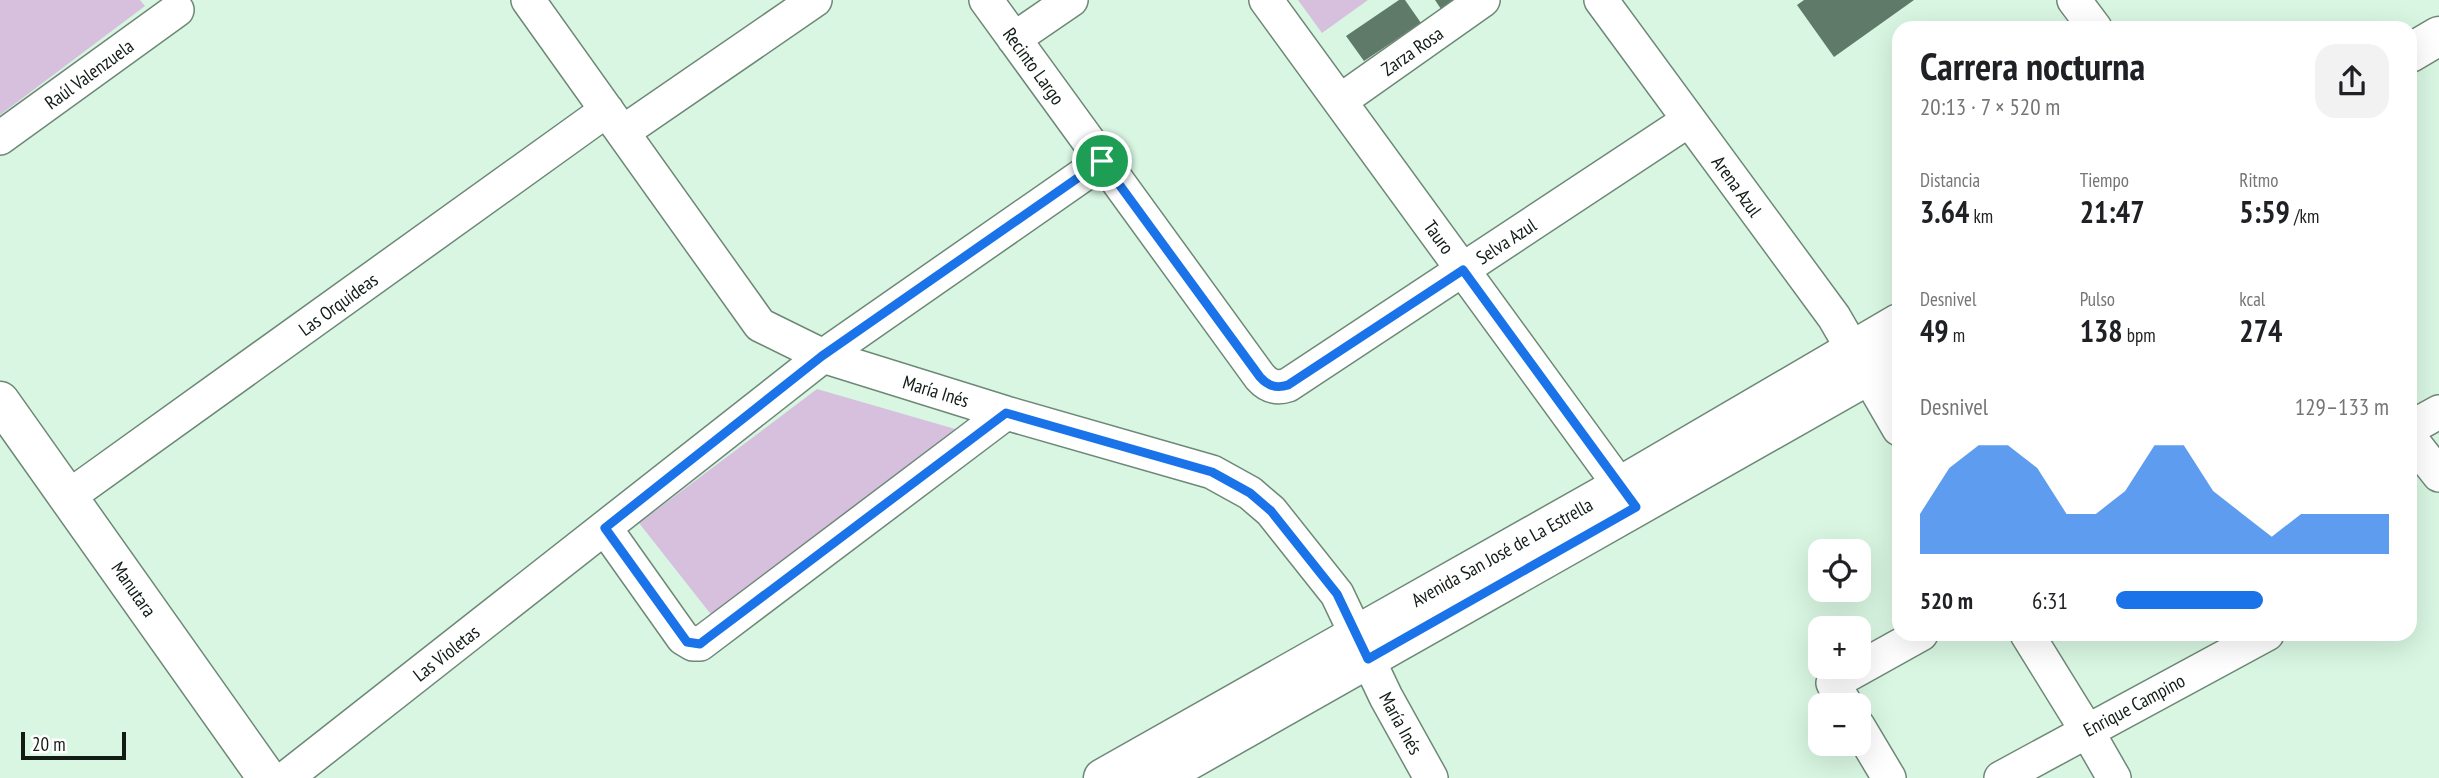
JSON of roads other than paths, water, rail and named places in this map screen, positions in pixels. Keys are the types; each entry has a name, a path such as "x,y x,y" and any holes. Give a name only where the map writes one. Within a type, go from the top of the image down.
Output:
{"main road":[{"path":"2417,49 2439,36"},
{"name":"Avenida San José de La Estrella","path":"1103,778 1362,647 1628,496 1859,363 1892,330"},
{"name":"Avenida San José de La Estrella","path":"1859,363 1892,359"},
{"name":"Manutara","path":"0,401 267,778"},
{"name":"Avenida San José de La Estrella","path":"1158,778 1362,647"}],"street":[{"name":"María Inés","path":"528,0 760,325 822,356 1006,413 1212,472 1250,493 1280,522 1337,594 1385,697 1431,778"},
{"name":"Las Orquídeas","path":"68,497 615,121 816,0"},
{"name":"Recinto Largo","path":"986,0 1260,377 1273,387 1288,385"},
{"path":"1014,39 1071,0"},
{"name":"Tauro","path":"1266,0 1628,496"},
{"name":"Zarza Rosa","path":"1340,102 1483,0"},
{"name":"Arena Azul","path":"1601,0 1834,317 1892,417"},
{"path":"2074,0 2090,21"},
{"name":"Raúl Valenzuela","path":"0,138 177,10"},
{"name":"Selva Azul","path":"1288,385 1689,120"},
{"name":"Las Violetas","path":"286,778 822,356 1102,161"},
{"path":"2417,424 2439,412"},
{"path":"605,528 682,638 693,644 700,644 1006,413"},
{"path":"2417,447 2439,475"},
{"path":"1839,693 1833,683 1908,641"},
{"path":"2031,641 2114,778"},
{"name":"Enrique Campino","path":"2001,778 2087,731 2214,646 2236,641"},
{"path":"1871,748 1889,778"}]}
